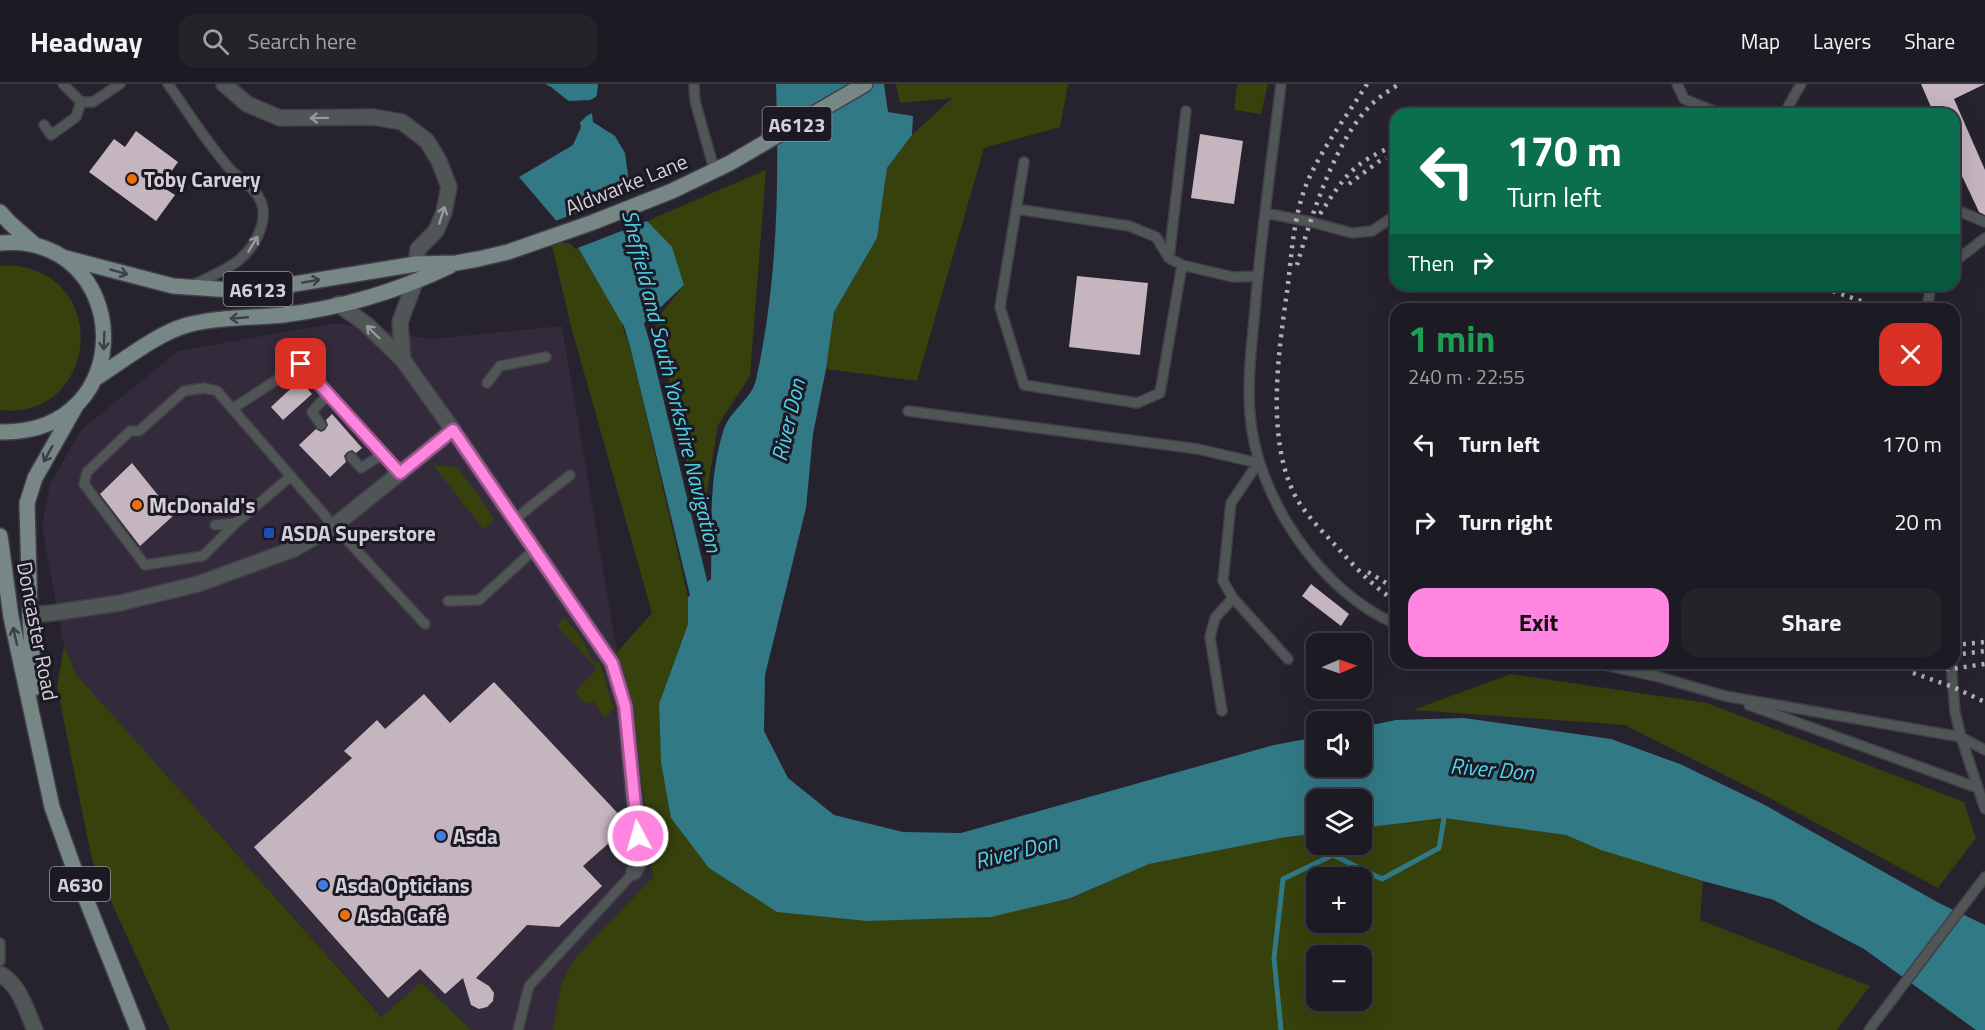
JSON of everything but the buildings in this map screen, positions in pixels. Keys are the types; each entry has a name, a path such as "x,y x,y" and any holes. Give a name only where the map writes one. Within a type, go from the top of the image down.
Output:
{"main road":[{"name":"Aldwarke Lane","path":"62,257 173,286 246,291 416,264 456,263 508,252 672,191 730,163 865,84"},
{"path":"0,212 35,245"},
{"path":"0,243 15,242 35,245 62,257 80,272 93,290 101,311 105,337 103,356 96,378 77,404 61,417 42,426 22,431 0,432"},
{"name":"Aldwarke Lane","path":"96,378 168,333 187,326 217,320 284,315 338,304 393,291 456,263"},
{"name":"Doncaster Road","path":"37,734 30,615 27,503 35,478 77,404"},
{"name":"Doncaster Road","path":"0,536 11,617 52,807 138,1030"}],"street":[{"path":"224,84 247,104 280,118 373,117 402,122 427,141 439,161 449,187 444,212 436,231 418,249 416,264"},
{"path":"403,360 400,322 416,282"},
{"path":"338,304 366,324 403,360 612,663 625,706 640,860 634,872"},
{"path":"30,615 120,603 198,584 294,549 334,526 453,430"},
{"path":"0,974 8,978 19,992 35,1030"}],"lane":[{"path":"63,84 81,102 93,102 120,84"},
{"path":"168,84 231,169 260,199 264,215 259,235 248,253 234,265 189,287"},
{"path":"694,84 696,101 714,170"},
{"path":"1281,84 1258,276 1250,367 1250,414 1258,463 1291,532 1322,570 1362,605 1390,621"},
{"path":"1677,84 1684,99 1706,108"},
{"path":"1788,108 1802,84"},
{"path":"44,125 51,135 76,117 81,102"},
{"path":"1169,258 1186,111"},
{"path":"1024,162 1000,307 1024,385 1137,403 1160,393 1182,265"},
{"path":"1017,209 1129,226 1155,237 1169,258 1182,265 1233,277 1258,276"},
{"path":"1960,212 1985,222"},
{"path":"1265,213 1352,233 1372,231 1390,219"},
{"path":"1960,257 1985,238"},
{"path":"487,383 500,366 546,357"},
{"path":"232,408 301,364 400,473"},
{"path":"291,476 236,523 203,556 145,565 84,484 87,472 130,431 139,430 184,391 204,388 217,391 291,476 334,526 425,624"},
{"path":"321,425 312,412 328,394"},
{"path":"908,411 1198,449 1258,463"},
{"path":"351,457 361,468 383,454"},
{"path":"1258,463 1231,503 1223,581 1233,598 1288,659"},
{"path":"514,519 570,474"},
{"path":"215,525 236,523"},
{"path":"448,601 479,600 535,549"},
{"path":"1222,711 1210,637 1215,618 1233,598"},
{"path":"1622,669 1725,696 1978,788"},
{"path":"1952,669 1961,737 1985,809"},
{"path":"1725,696 1961,737 1985,750"},
{"path":"518,1030 529,986 634,872"},
{"path":"1869,1030 1985,877"},
{"path":"0,943 0,961"}],"shaded area":[{"path":"335,323 431,339 562,326 617,652 632,700 653,877 574,959 561,984 553,1030 471,1030 456,1018 383,1017 75,674 64,646 42,527 50,484 81,430 178,351"}],"green space":[{"path":"896,84 1068,84 1060,127 984,148 917,381 826,369 834,312 877,238 887,168 912,135 952,98 900,103"},
{"path":"1237,84 1268,84 1261,114 1234,110"},
{"path":"766,170 750,376 718,425 701,529 656,320 684,285 647,221"},
{"path":"551,242 576,244 621,322 632,354 688,597 688,624 659,704 661,762 1070,899 1149,864 1306,835 1306,855 1372,855 1372,827 1444,818 1567,835 1703,881 1700,920 1870,986 1837,1030 553,1030 561,984 574,959 653,877 632,700 617,652 652,613 572,330"},
{"path":"0,266 23,267 52,279 70,299 80,323 80,350 71,375 55,395 31,408 0,410"},
{"path":"433,465 457,467 485,504 494,521 484,530"},
{"path":"565,618 582,639 593,662 599,662 614,708 606,718 594,701 586,704 575,691 597,669 557,626"},
{"path":"64,646 76,674 382,1017 421,982 471,1030 170,1030 92,860 57,687"},
{"path":"1511,674 1707,703 1964,802 1976,838 1938,888 1764,795 1625,725 1413,710"}],"water":[{"path":"545,84 598,84 597,95 591,104 593,122 615,136 625,153 629,183 641,219 647,221 672,247 684,285 644,323 643,336 633,338 621,322 576,244 519,177 573,145 581,127 576,107"},
{"name":"River Don","path":"776,84 884,84 888,112 913,116 912,135 887,168 877,238 834,312 813,434 806,508 765,675 764,731 788,778 834,815 903,832 961,833 1274,745 1306,739 1306,777 1372,777 1372,725 1396,720 1464,718 1611,739 1680,764 1763,804 1939,903 1985,925 1985,1030 1976,1030 1864,949 1774,900 1601,850 1566,835 1444,818 1372,827 1372,789 1306,789 1306,835 1149,864 1071,898 991,917 867,921 777,912 709,868 671,818 661,762 659,704 688,624 688,597 711,579 713,484 724,429 731,416 754,387 756,380 773,269 777,159"}],"pier":[{"path":"600,95 594,105 595,112 577,125 573,108 568,101 590,100"},
{"path":"634,190 643,217 650,220 575,249 553,222"}],"waterway":[{"name":"Sheffield and South Yorkshire Navigation","path":"630,311 705,615"},
{"path":"1281,1030 1274,958 1283,879 1333,855 1382,879 1439,848 1444,818"}],"railway":[{"path":"1367,84 1316,164 1300,204 1294,233 1280,343 1278,426 1281,453 1298,501 1316,525 1357,568 1390,597"},
{"path":"1297,265 1317,202 1347,136 1373,103 1399,84"},
{"path":"1320,214 1351,172 1369,158 1390,148"},
{"path":"1349,184 1386,158"},
{"path":"1833,291 1866,303"},
{"path":"1368,572 1390,585"},
{"path":"1960,644 1985,642"},
{"path":"1960,654 1985,651"},
{"path":"1960,668 1985,664"},
{"path":"1913,673 1953,687 1985,702"}],"place":[{"name":"Toby Carvery","path":"132,179"},
{"name":"McDonald's","path":"137,505"},
{"name":"ASDA Superstore","path":"269,533"},
{"name":"Asda","path":"441,836"},
{"name":"Asda Opticians","path":"323,885"},
{"name":"Asda Café","path":"345,915"}],"route":[{"path":"301,364 400,473 453,430 612,663 625,706 638,836"}]}
